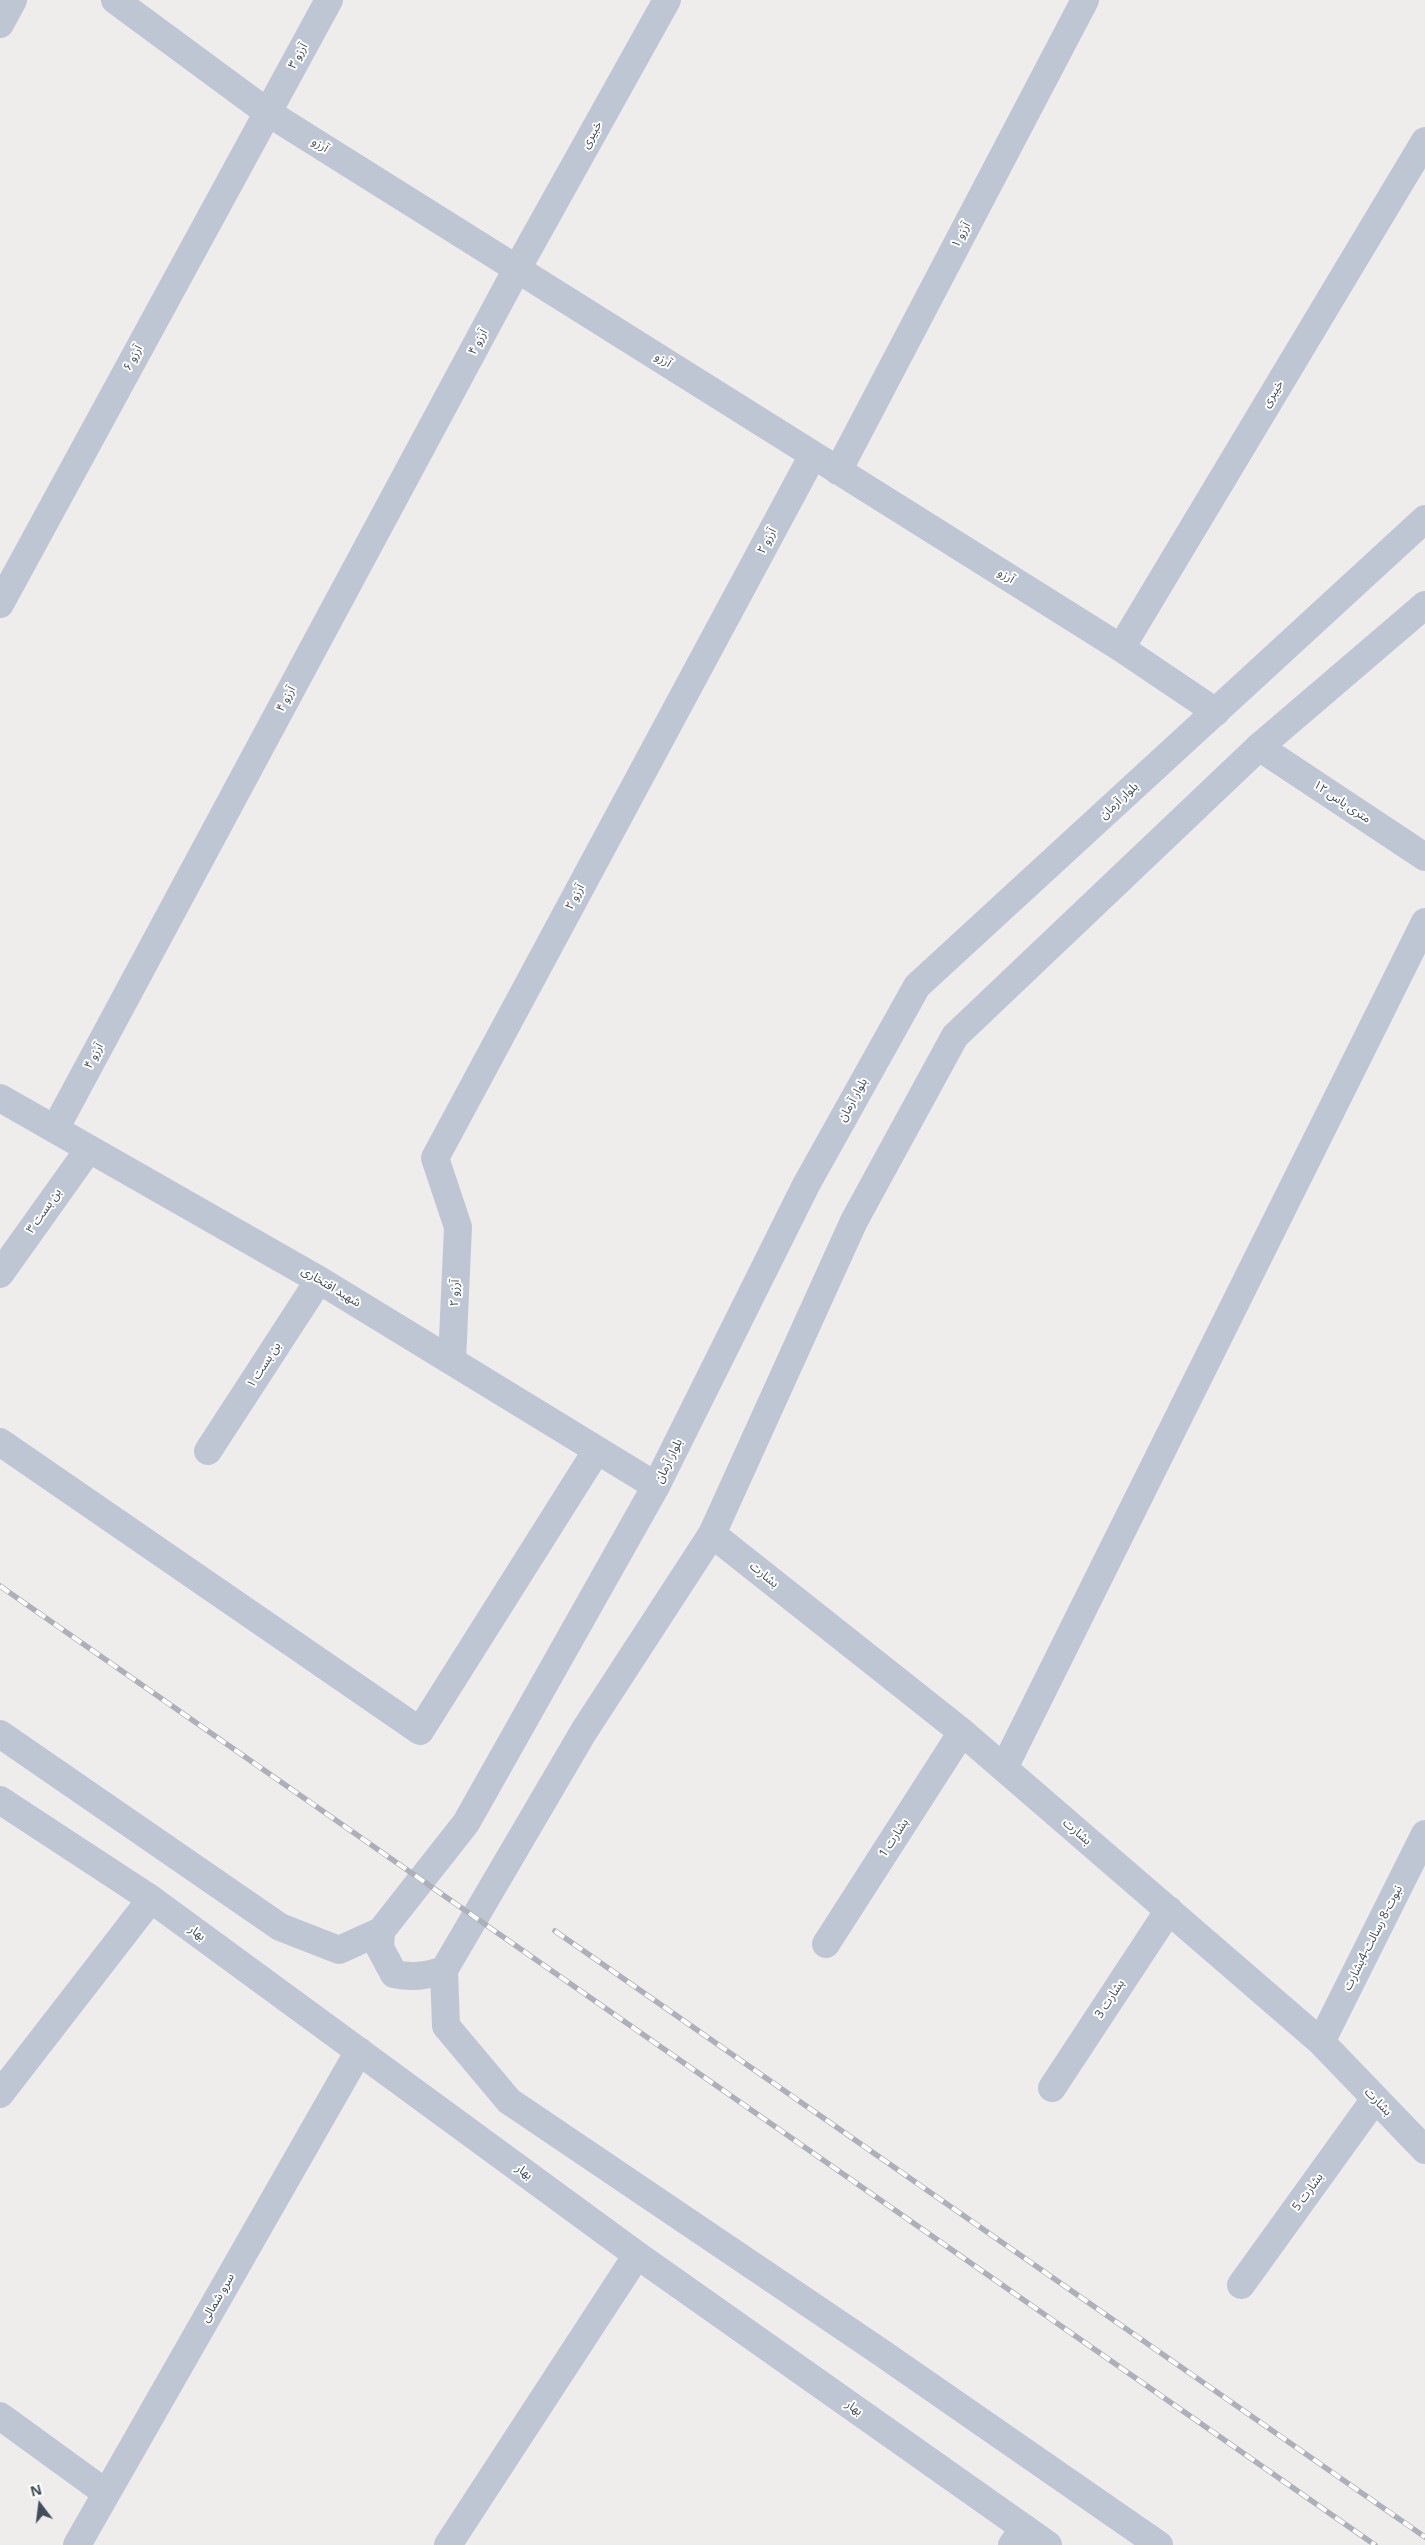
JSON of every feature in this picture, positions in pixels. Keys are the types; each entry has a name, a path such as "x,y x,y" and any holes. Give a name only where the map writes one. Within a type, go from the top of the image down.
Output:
{"street":[{"path":"0,24 13,0"},
{"name":"آرزو","path":"115,0 267,112 1120,648 1216,712"},
{"name":"آرزو ۳","path":"267,112 329,0"},
{"name":"خبیری","path":"517,269 667,0"},
{"name":"آرزو ۱","path":"838,470 1085,0"},
{"name":"آرزو ۶","path":"0,604 267,112"},
{"name":"خیبری","path":"1120,648 1425,141"},
{"name":"آرزو ۴","path":"55,1129 517,269"},
{"name":"آرزو ۲","path":"452,1361 458,1226 435,1158 813,455"},
{"name":"بلوار آرمان","path":"381,1932 466,1824 656,1486 806,1184 917,986 1425,519"},
{"path":"1159,2545 887,2357 509,2101 446,2026 444,1970 584,1731 712,1534 854,1221 956,1036 1259,747 1425,605"},
{"name":"۱۲ متری یاس","path":"1259,747 1425,857"},
{"path":"1004,1768 1425,922"},
{"name":"شهید افتخاری","path":"0,1098 319,1280 656,1486"},
{"name":"بن بست ۳","path":"0,1274 89,1149"},
{"name":"بن بست ۱","path":"208,1451 319,1280"},
{"path":"0,1442 420,1731 597,1450"},
{"name":"بشارت","path":"712,1534 962,1732 1169,1910 1321,2042 1425,2150"},
{"name":"بشارت 1","path":"826,1944 962,1732"},
{"path":"0,1734 280,1927 339,1950 381,1932 380,1948 394,1974 408,1977 425,1976 444,1970"},
{"name":"بهار","path":"0,1800 151,1899 1018,2536 1048,2545"},
{"name":"نبوت-8 رسالت-4بشارت","path":"1321,2042 1425,1834"},
{"path":"0,2094 151,1899"},
{"name":"بشارت 3","path":"1052,2088 1169,1910"},
{"name":"سرو شمالی","path":"77,2545 359,2051"},
{"name":"بشارت 5","path":"1241,2284 1375,2099"},
{"path":"448,2545 637,2255"},
{"path":"0,2416 106,2492"}],"railway":[{"path":"0,1586 1375,2545"},
{"path":"555,1931 1425,2537"}]}
